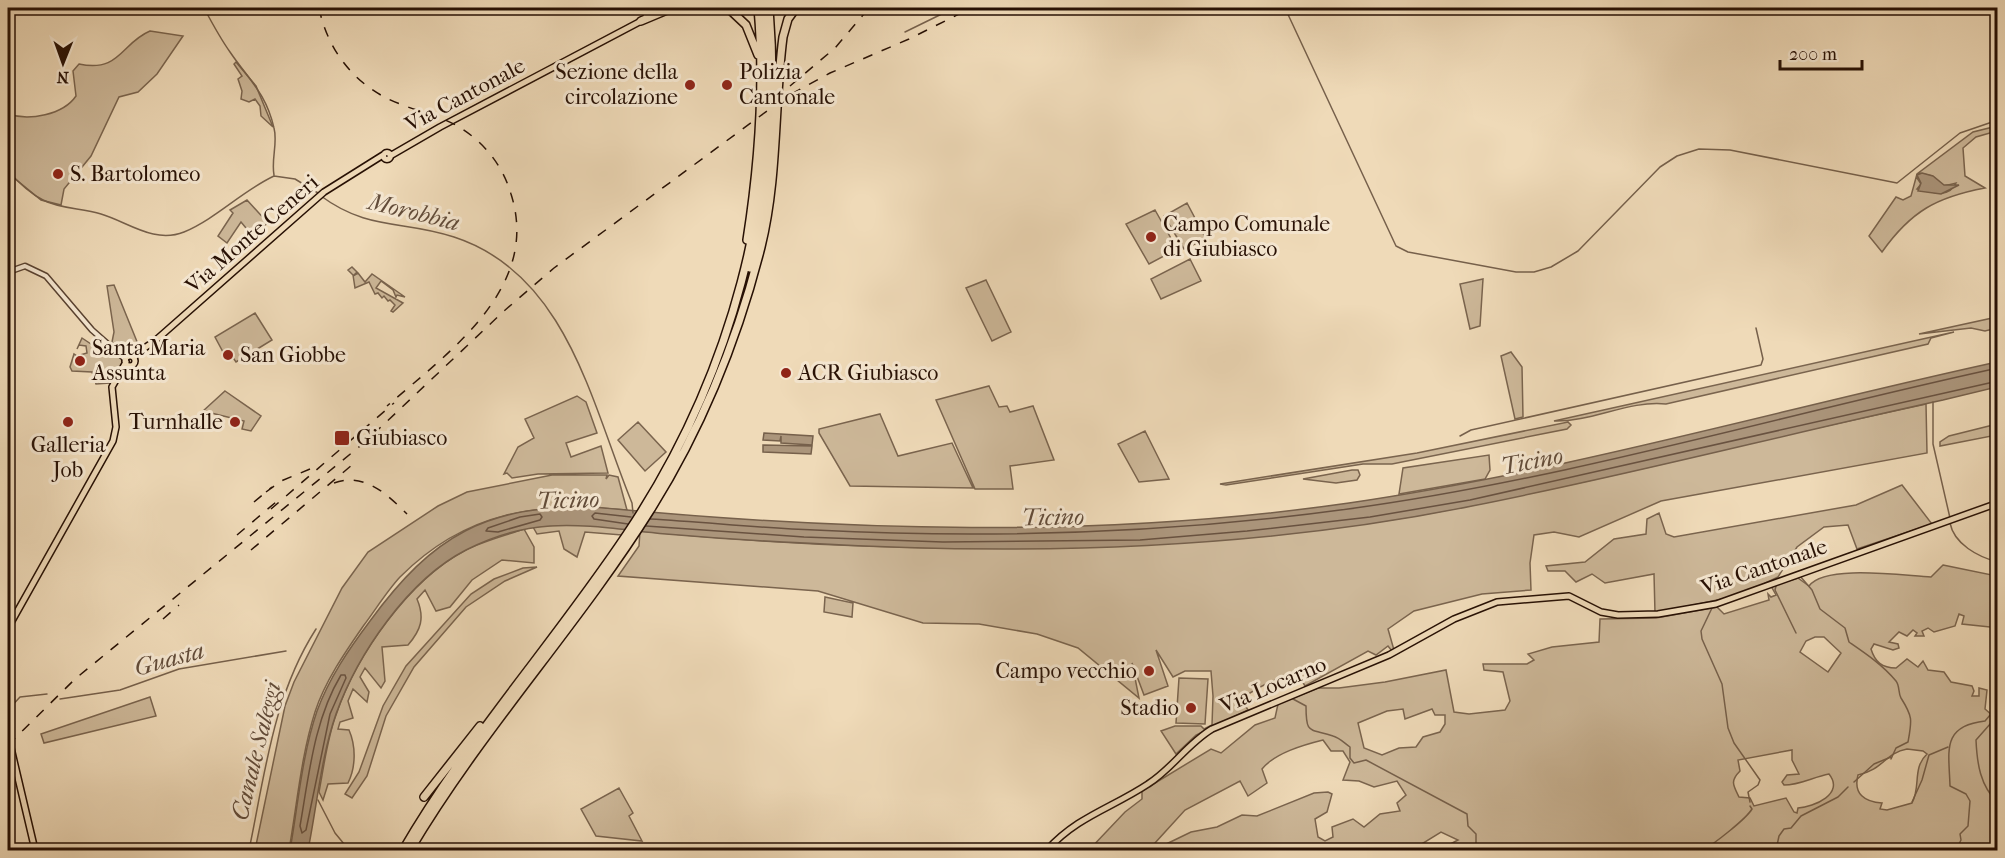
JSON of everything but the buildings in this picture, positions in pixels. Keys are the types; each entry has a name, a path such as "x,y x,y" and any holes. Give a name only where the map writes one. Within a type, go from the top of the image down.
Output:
{"highway":[{"path":"647,14 658,8"},
{"path":"641,21 672,8"},
{"path":"728,8 742,19 751,34 758,58 761,83"},
{"path":"720,353 740,279 751,216 761,83 758,8"},
{"path":"673,465 720,353 742,282 761,181 767,90 764,8"},
{"path":"732,337 753,257 767,176 772,94 769,8"},
{"path":"424,797 465,743 581,605 673,465 700,419 750,287 766,222 776,156 782,44 786,26 796,8"},
{"path":"410,850 481,742 565,625"},
{"path":"403,850 457,765 518,681"}],"main road":[{"name":"Via Cantonale","path":"387,156 587,47 666,8"},
{"name":"Via Cantonale","path":"599,42 647,14"},
{"name":"Via Monte Ceneri","path":"8,628 113,441 116,427 112,394 118,376 130,360 156,340 324,192 387,156"},
{"name":"Via Cantonale","path":"1537,597 1572,596 1601,612 1618,615 1658,614 1716,604 1998,503"},
{"name":"Via Locarno","path":"1047,850 1078,822 1149,784 1193,742 1216,727 1397,652 1465,614 1501,601 1537,597"},
{"path":"11,748 35,850"}],"street":[{"path":"8,272 25,266 40,272 90,327 130,360"}],"shaded area":[{"path":"150,31 183,36 157,74 138,92 119,97 91,156 64,189 61,205 41,200 13,177 8,179 8,114 26,117 45,115 63,108 76,96 73,71 79,64 93,66 112,61 132,42"},
{"path":"236,62 256,86 273,127 261,116 260,106 255,99 249,102 241,99 242,91 238,79 242,76 234,64"},
{"path":"1997,126 1997,131 1976,137 1963,148 1965,176 1985,188 1953,196 1926,208 1904,226 1882,252 1869,236 1896,197 1903,200 1911,196 1917,174 1973,132","holes":["1919,173 1932,176 1944,186 1956,183 1953,188 1944,193 1917,189 1921,184 1917,178"]},
{"path":"247,200 268,223 251,234 241,222 227,243 218,236 233,213 230,210"},
{"path":"1187,203 1206,239 1184,249 1164,216"},
{"name":"Campo Comunale di Giubiasco","path":"1155,210 1177,249 1149,264 1126,224"},
{"path":"1190,259 1201,281 1161,299 1151,279"},
{"path":"352,267 357,272 353,276 348,270"},
{"path":"358,273 365,282 372,274 405,297 397,295 396,297 393,290 381,281 376,288 403,303 393,312 391,311 395,305 384,296 382,298 378,293 375,294 369,282 355,288 353,276"},
{"path":"1483,279 1480,326 1470,329 1460,284"},
{"path":"986,280 1011,332 992,341 966,288"},
{"path":"114,285 140,349 135,353 124,351 112,342 114,332 107,286"},
{"path":"255,313 272,340 236,362 229,352 223,352 215,337"},
{"path":"1997,317 1997,328 1985,331 1971,328 1919,334"},
{"path":"1954,332 1931,338 1928,344 1666,404 1638,405 1582,418 1554,421"},
{"path":"82,338 97,348 102,342 122,357 122,365 110,383 96,384 92,372 72,371 70,367 74,354 77,356 87,353 86,346 79,345 77,349"},
{"path":"1511,352 1522,367 1523,417 1515,419 1501,356"},
{"path":"989,386 999,407 1007,406 1010,412 1033,406 1054,460 1010,466 1013,489 975,489 936,400"},
{"path":"225,391 261,416 251,431 242,429 244,421 203,411"},
{"path":"577,396 586,402 597,433 566,443 571,457 601,446 608,473 538,474 512,478 507,473 504,474 518,447 534,438 525,419"},
{"path":"1926,404 1927,453 1661,501 1579,537 1554,532 1534,535 1530,563 1531,590 1482,594 1414,611 1388,629 1394,650 1392,651 1388,646 1376,655 1368,651 1305,686 1298,674 1268,683 1241,699 1248,710 1196,735 1176,754 1161,731 1175,726 1201,726 1204,729 1212,725 1211,671 1185,671 1173,677 1156,650 1168,686 1144,695 1132,663 1139,698 1078,648 1037,634 979,624 923,623 818,591 618,576 639,546 640,531 823,544 1005,548 1188,541 1279,534 1370,523 1495,500"},
{"path":"880,414 898,456 952,443 973,488 850,486 819,433 819,429"},
{"path":"638,422 666,452 645,471 618,440"},
{"path":"1568,422 1571,425 1567,429 1392,464 1363,464 1226,485 1220,484 1417,453"},
{"path":"1997,424 1997,435 1940,446 1940,442 1949,436"},
{"path":"1145,431 1169,479 1139,482 1118,444"},
{"path":"1489,455 1490,470 1485,479 1399,494 1403,468"},
{"path":"1358,470 1360,475 1357,480 1336,483 1303,479"},
{"path":"552,475 607,475 606,479 609,475 618,477 627,510 563,508 505,515 478,524 451,537 425,555 400,577 343,656 319,700 306,746 289,850 255,850 285,706 294,682 342,588 368,552 438,506 467,492"},
{"path":"1902,485 1932,524 1857,549 1848,525 1824,527 1797,547 1778,577 1741,595 1655,613 1654,574 1605,583 1592,574 1576,582 1565,571 1548,571 1546,566 1585,562 1614,539 1646,534 1647,519 1659,513 1666,534 1674,537 1856,505"},
{"path":"578,523 626,529 622,535 585,532 577,557 564,549 559,531 537,534 533,527"},
{"path":"524,529 534,547 534,563 502,560 472,580 450,607 436,611 425,590 417,599 421,612 419,629 408,645 382,647 385,681 381,688 365,668 360,677 369,692 367,702 353,689 348,701 353,718 340,722 338,729 349,730 353,743 351,777 348,783 328,784 323,800 319,792 336,715 357,669 386,622 423,581 443,564 471,547"},
{"path":"1943,565 1997,576 1997,621 1990,627 1962,624 1964,616 1959,614 1955,626 1934,632 1928,628 1922,631 1924,636 1915,636 1917,633 1913,630 1907,636 1899,632 1889,642 1898,644 1899,648 1893,650 1874,644 1871,649 1877,661 1887,667 1896,668 1907,659 1918,667 1923,661 1928,670 1944,672 1951,682 1972,686 1974,691 1972,696 1979,696 1979,688 1987,690 1985,709 1992,715 1994,713 1992,707 1997,701 1997,850 1439,850 1458,840 1441,832 1412,850 1089,850 1125,812 1142,799 1142,791 1211,749 1221,753 1255,725 1275,718 1278,704 1318,688 1339,688 1385,682 1446,670 1454,712 1469,714 1505,710 1510,701 1503,672 1484,670 1483,664 1527,664 1534,660 1528,654 1552,647 1599,642 1600,619 1656,618 1717,607 1724,614 1769,600 1768,594 1771,597 1776,595 1771,586 1798,578 1809,586 1818,579 1848,573 1931,577","holes":["1815,637 1824,637 1841,653 1828,672 1800,652 1806,641","1403,709 1405,719 1432,709 1435,715 1445,715 1445,724 1440,732 1423,737 1416,747 1399,748 1382,755 1364,748 1358,723 1387,711","1323,740 1331,751 1343,751 1350,762 1343,780 1359,781 1374,787 1397,781 1406,795 1397,803 1400,811 1380,814 1364,827 1353,819 1332,827 1333,837 1325,841 1318,837 1315,819 1327,812 1332,794 1314,793 1257,816 1242,815 1217,827 1191,832 1160,847 1155,843 1185,810 1240,781 1248,796 1267,783 1262,769 1268,763 1290,750","1907,749 1923,751 1927,754 1922,759 1918,771 1915,797 1912,803 1887,810 1880,809 1882,803 1870,801 1859,792 1858,775 1866,773 1900,751","1792,750 1792,760 1799,774 1787,775 1782,782 1784,785 1796,784 1829,774 1833,781 1833,788 1825,798 1812,805 1798,808 1797,813 1794,812 1786,798 1754,806 1750,798 1739,797 1735,789 1733,783 1740,771 1738,760"]},
{"path":"537,567 505,581 466,607 414,667 386,716 367,776 352,798 345,794 359,772 383,706 406,666 471,594 494,579 523,568"},
{"path":"825,597 853,603 852,617 824,612"},
{"name":"Stadio","path":"1179,678 1208,679 1205,724 1176,723"},
{"path":"150,697 156,716 44,743 41,734"},
{"path":"619,788 633,813 629,816 642,841 596,836 581,809"}],"water":[{"path":"1922,173 1933,176 1944,185 1959,185 1941,194 1918,191 1921,183 1917,175"},
{"path":"1997,362 1997,387 1531,494 1390,521 1307,532 1140,546 1056,549 888,547 666,534 588,526 541,527 492,538 466,550 425,579 388,620 372,643 346,691 331,730 308,850 290,850 304,762 312,728 327,687 340,664 393,591 416,567 440,547 465,531 492,520 522,512 594,507 782,522 971,528 1160,522 1255,514 1349,503 1512,474"},
{"path":"764,433 813,436 812,445 781,443 781,436 780,441 763,440"},
{"path":"763,445 812,446 811,454 763,452"}],"waterway":[{"path":"204,8 223,41 256,87 271,116 275,134 274,175"},
{"path":"905,32 954,8"},
{"path":"1285,8 1396,246 1408,252 1516,272 1534,272 1551,267 1578,251 1660,167 1677,156 1699,149 1730,150 1897,183 1960,133 1998,120"},
{"name":"Morobbia","path":"8,171 28,191 50,203 101,214 152,234 162,235 173,235 196,226 274,176 295,179 318,193"},
{"name":"Morobbia","path":"321,196 338,207 371,220 454,237 493,255 524,281 550,312 571,348 588,386 632,503 633,513"},
{"path":"1460,436 1471,430 1761,365 1763,359 1756,328"},
{"path":"1933,402 1933,444 1950,518"},
{"path":"1950,523 1956,537 1968,548 1983,557 1998,562"},
{"path":"1800,576 1812,590 1820,609 1845,628 1849,642 1880,665 1897,683 1900,696 1910,714 1911,723 1908,742 1896,748 1891,759"},
{"path":"1776,586 1775,590 1796,633"},
{"path":"1712,608 1701,631 1702,639 1722,684 1728,728 1734,743 1760,780 1758,785 1748,792 1750,802"},
{"name":"Canale Saleggi","path":"249,850 272,736 280,708 301,655 316,629"},
{"name":"Guasta","path":"60,699 120,690 179,669 286,651"},
{"path":"8,710 20,697 47,694"},
{"path":"1956,850 1961,840 1960,834 1968,826 1970,801 1966,794 1950,786 1951,742 1961,728 1985,721 1996,708 1998,697"},
{"path":"1293,699 1306,706 1310,729 1340,739 1350,747 1350,758 1354,763 1366,760 1467,814 1468,826 1476,834 1476,850"},
{"path":"1996,709 1991,723 1976,740 1977,757 1983,782 1998,803"},
{"path":"1912,802 1922,780 1929,755 1948,747"},
{"path":"1854,782 1874,764 1891,757"},
{"path":"1776,850 1779,836 1784,829 1791,828 1801,816 1838,797 1848,787"},
{"path":"318,800 335,833 349,850"},
{"path":"1703,850 1743,819 1752,809 1750,806"}],"railway":[{"path":"319,8 329,39 337,53 358,78 385,97 452,123 484,147 503,174 511,194 517,228 513,259 501,288 484,315 437,363 387,406"},
{"path":"790,86 835,48 869,8"},
{"path":"8,745 75,679 365,442 504,311 554,268 786,97 830,73 909,39 971,8"},
{"path":"271,509 394,403"},
{"path":"251,550 352,465"},
{"path":"266,492 281,481 310,469"},
{"path":"334,483 345,480 365,483 383,493 407,514"},
{"path":"254,502 272,487"},
{"path":"237,535 276,502"},
{"path":"163,619 179,605"}],"place":[{"name":"Sezione della circolazione","path":"690,85"},
{"name":"Polizia Cantonale","path":"727,85"},
{"name":"S. Bartolomeo","path":"58,174"},
{"name":"Campo Comunale di Giubiasco","path":"1151,237"},
{"name":"San Giobbe","path":"228,355"},
{"name":"Santa Maria Assunta","path":"80,361"},
{"name":"ACR Giubiasco","path":"786,373"},
{"name":"Galleria Job","path":"68,422"},
{"name":"Turnhalle","path":"235,422"},
{"name":"Giubiasco","path":"342,438"},
{"name":"Campo vecchio","path":"1149,671"},
{"name":"Stadio","path":"1191,708"}],"water label":[{"name":"Ticino","path":"1532,461"},
{"name":"Ticino","path":"568,500"},
{"name":"Ticino","path":"1053,517"}]}
